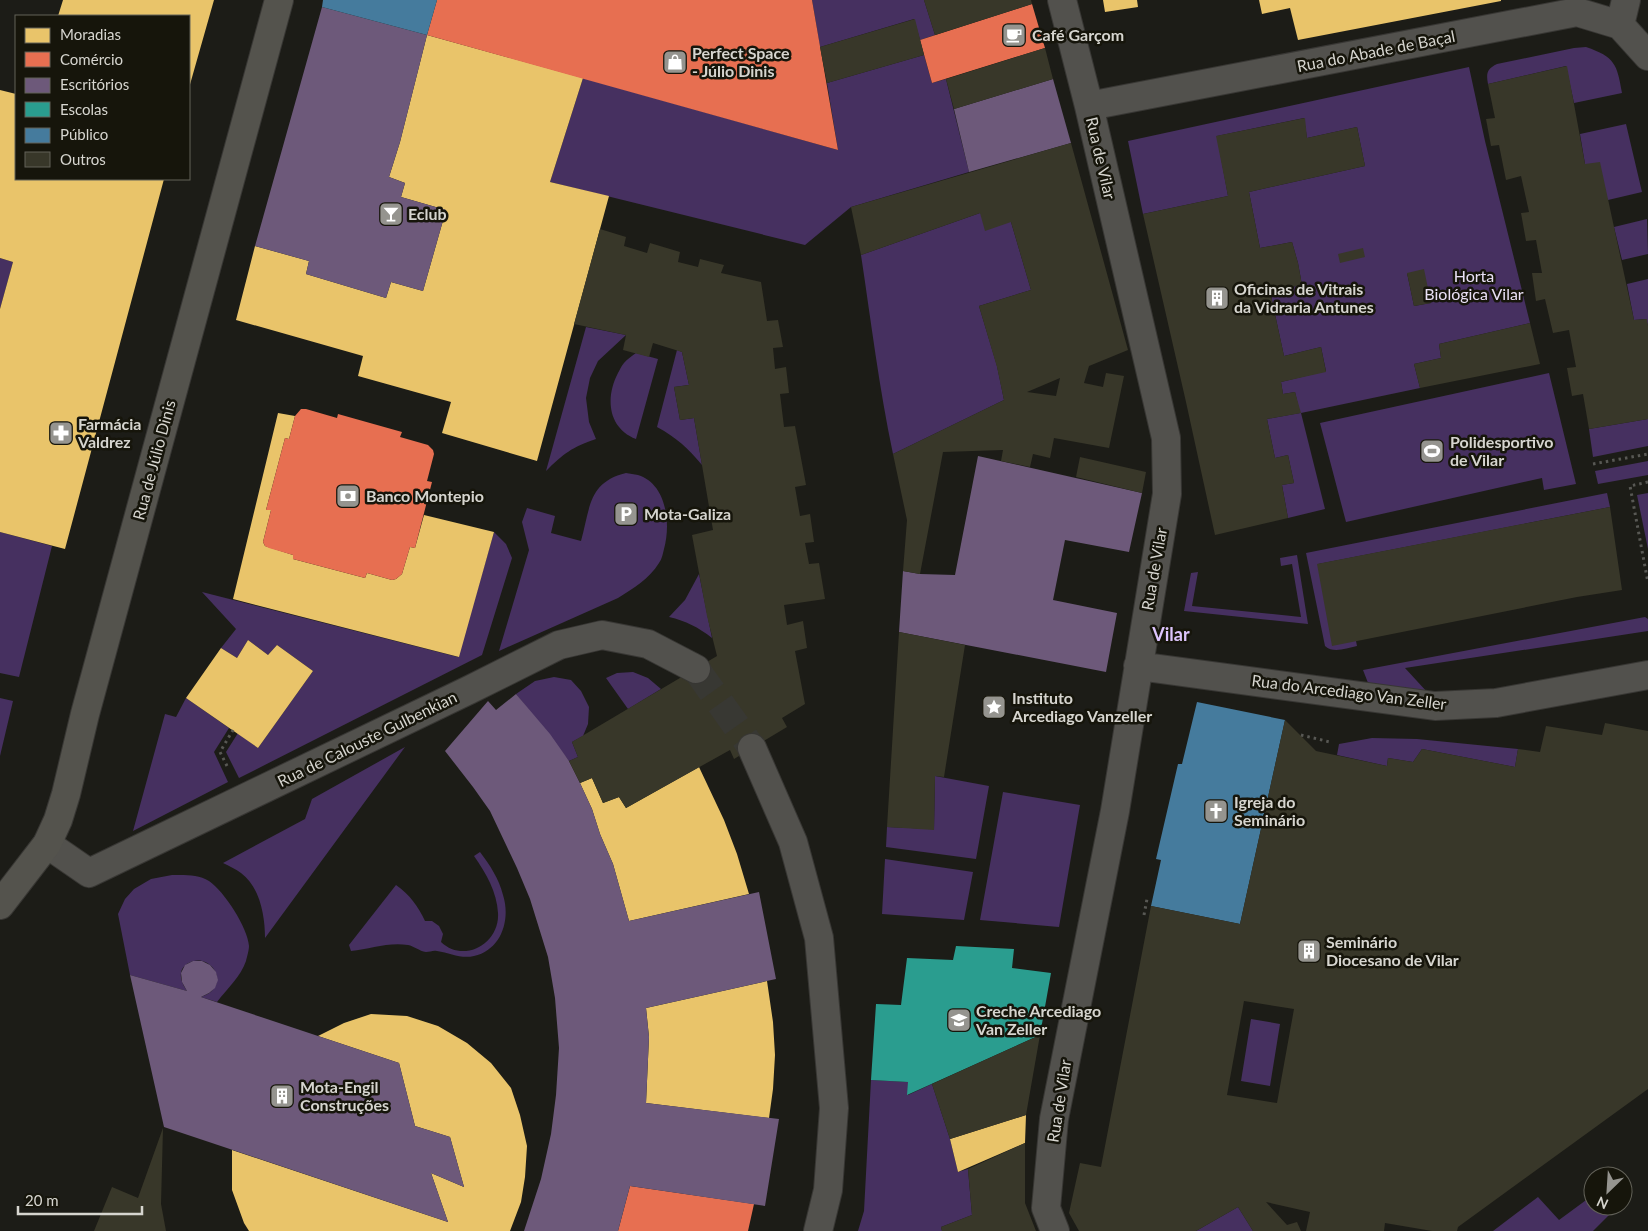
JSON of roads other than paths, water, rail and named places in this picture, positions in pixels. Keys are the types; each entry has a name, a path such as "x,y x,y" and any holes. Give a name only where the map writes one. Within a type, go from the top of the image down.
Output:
{"main road":[{"name":"Rua de Júlio Dinis","path":"0,905 47,844 58,820 90,695 279,0"}],"street":[{"name":"Rua de Vilar","path":"1055,1231 1046,1208 1054,1118 1115,811 1167,494 1166,438 1089,106 1062,0"},
{"name":"Rua do Abade de Baçal","path":"1089,106 1577,12 1623,12 1648,56"},
{"name":"Rua de Calouste Gulbenkian","path":"47,844 89,873 559,645 602,635 648,644 696,669"},
{"name":"Rua do Arcediago Van Zeller","path":"1138,666 1435,706 1496,703 1648,674"},
{"path":"752,748 793,842 819,938 834,1108 828,1190 818,1231"}],"tunnel":[{"path":"696,669 752,748"}],"place":[{"name":"Café Garçom","path":"1014,35"},
{"name":"Perfect Space - Júlio Dinis","path":"675,62"},
{"name":"Eclub","path":"391,214"},
{"name":"Oficinas de Vitrais da Vidraria Antunes","path":"1217,298"},
{"name":"Farmácia Valdrez","path":"61,433"},
{"name":"Polidesportivo de Vilar","path":"1432,451"},
{"name":"Banco Montepio","path":"348,496"},
{"name":"Mota-Galiza","path":"626,514"},
{"name":"Instituto Arcediago Vanzeller","path":"994,707"},
{"name":"Igreja do Seminário","path":"1216,811"},
{"name":"Seminário Diocesano de Vilar","path":"1309,951"},
{"name":"Creche Arcediago Van Zeller","path":"959,1020"},
{"name":"Mota-Engil Construções","path":"282,1096"}],"district":[{"name":"Vilar","path":"1171,635"}],"park label":[{"name":"Horta Biológica Vilar","path":"1474,285"}]}
